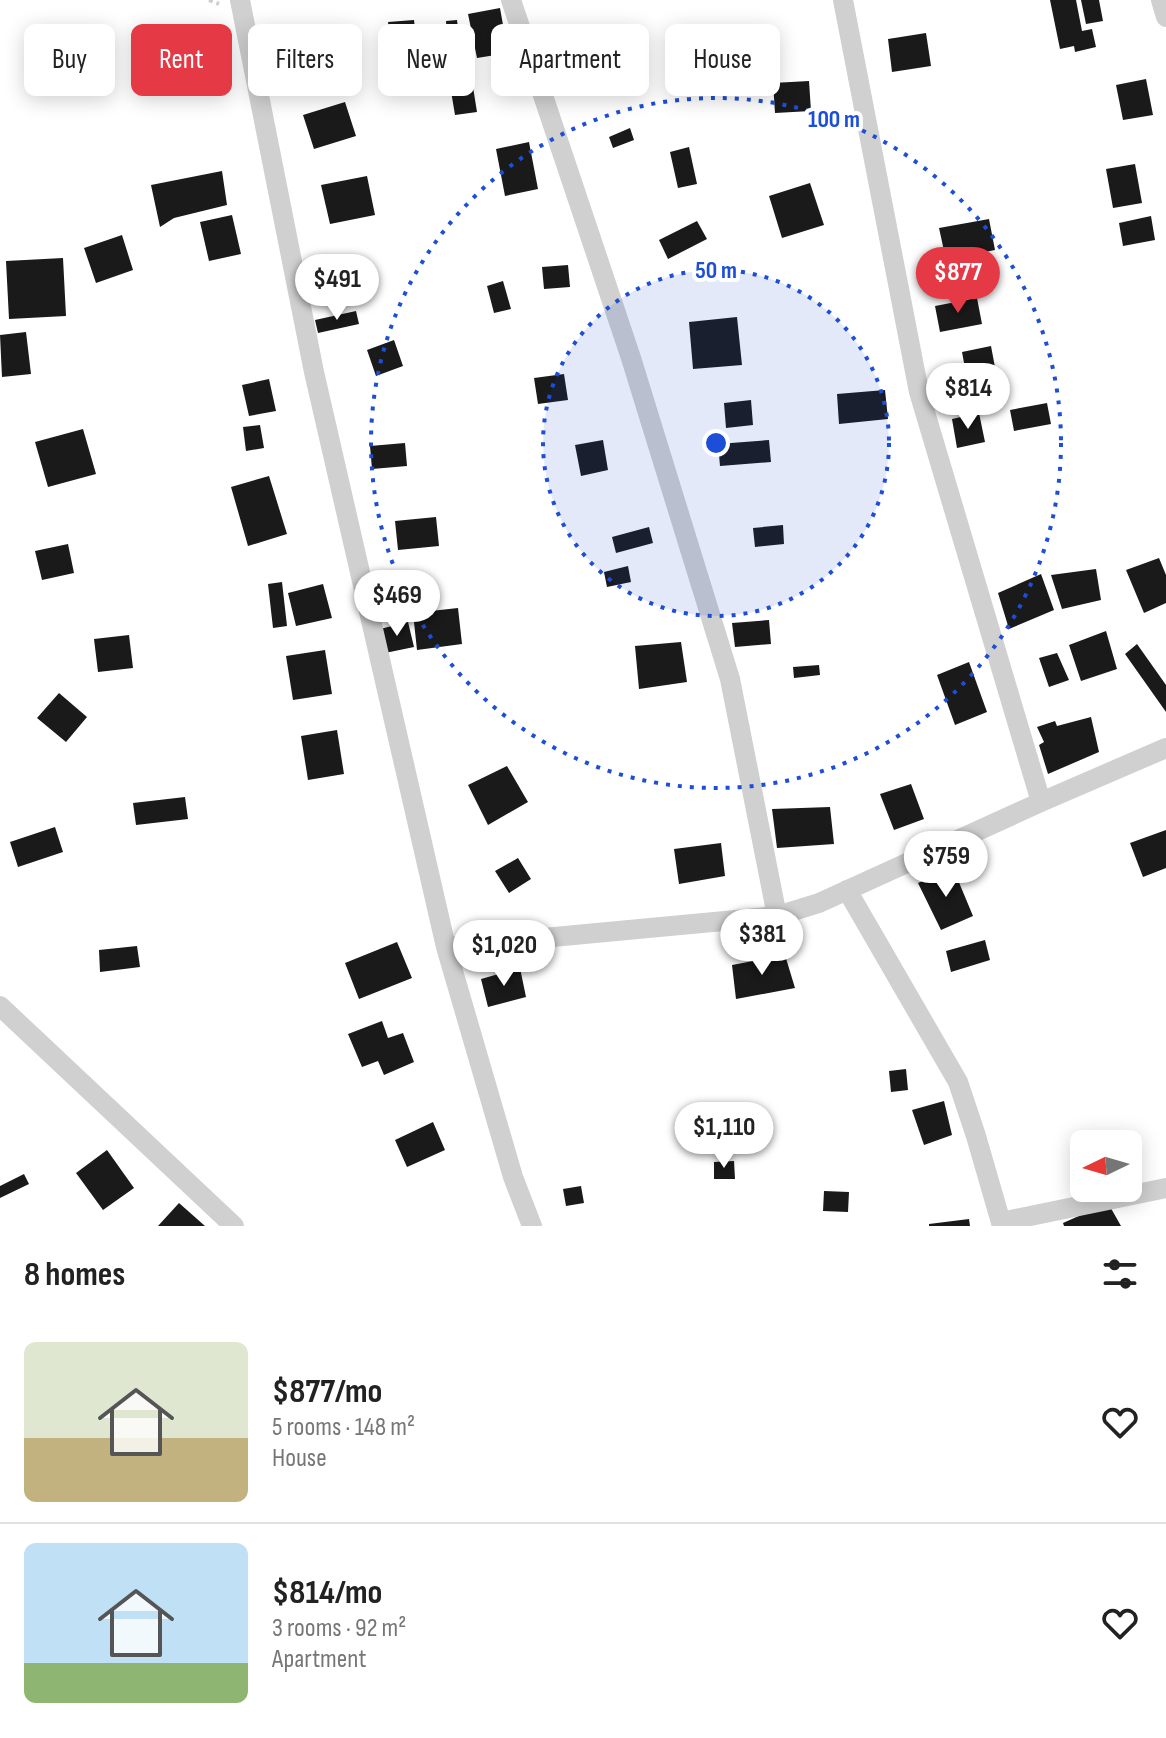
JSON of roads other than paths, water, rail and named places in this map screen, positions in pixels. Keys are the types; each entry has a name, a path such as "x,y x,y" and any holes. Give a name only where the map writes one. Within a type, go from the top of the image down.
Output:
{"street":[{"path":"240,0 314,372 446,947 513,1177 532,1226"},
{"path":"511,0 631,358 730,679 777,916"},
{"path":"843,0 919,392 1041,802"},
{"path":"1161,0 1166,17"},
{"path":"446,947 777,916 819,903 1166,748"},
{"path":"847,890 958,1082 1001,1224 1166,1188"},
{"path":"0,1006 234,1226"}]}
